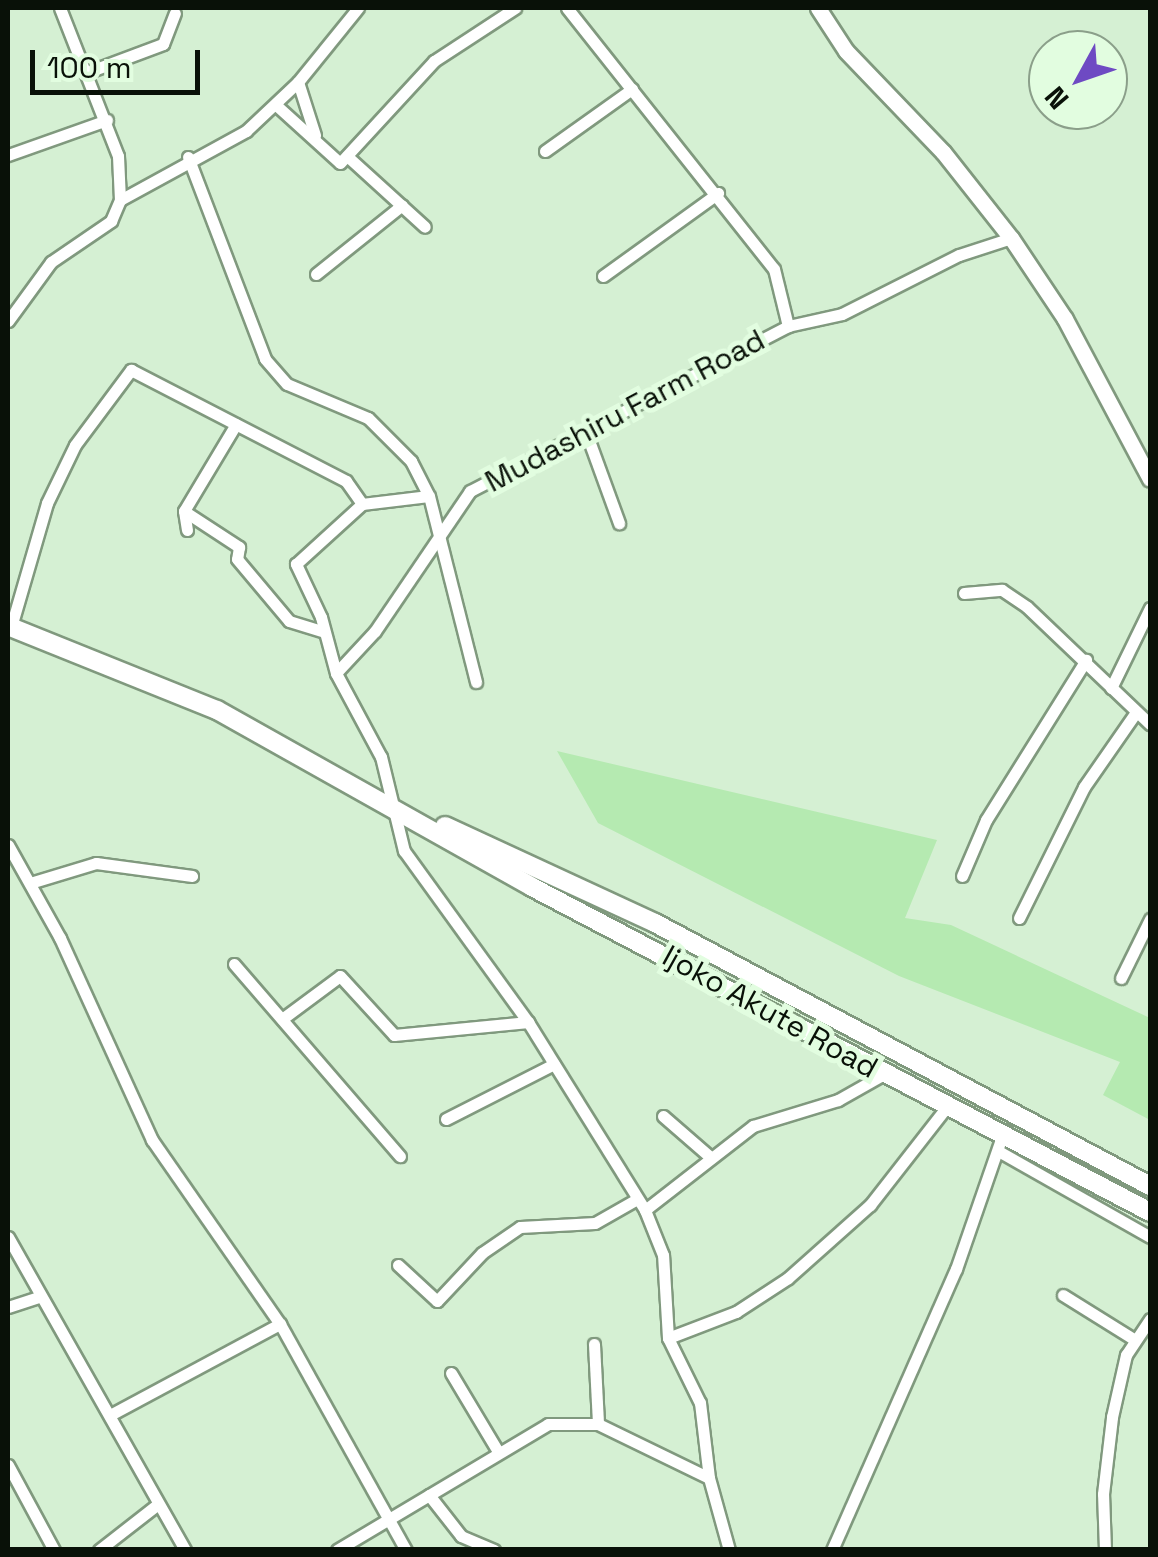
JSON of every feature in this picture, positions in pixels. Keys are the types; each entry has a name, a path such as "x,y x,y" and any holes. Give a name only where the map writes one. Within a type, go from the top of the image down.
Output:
{"main road":[{"name":"Ijoko Akute Road","path":"9,627 216,710 394,805 532,887 948,1106 1001,1143 1150,1212"},
{"name":"Ijoko Akute Road","path":"394,805 552,870 1150,1186"}],"street":[{"path":"8,321 51,262 111,220 120,200 118,156 107,120 60,8"},
{"path":"120,200 188,158 215,151 276,106 358,8"},
{"path":"276,106 316,139 334,164 347,156 434,61 515,8"},
{"path":"567,8 774,269 788,326"},
{"path":"818,8 846,51 943,152 1011,238 1065,319 1150,480"},
{"path":"88,72 163,44 175,13"},
{"path":"298,82 316,139"},
{"path":"545,152 632,89"},
{"path":"8,156 107,120"},
{"path":"347,156 425,228"},
{"path":"188,158 265,359 286,384 368,418 411,461 428,496 476,682"},
{"path":"603,276 718,194"},
{"path":"316,274 402,206"},
{"name":"Mudashiru Farm Road","path":"336,673 375,631 470,491 587,435 788,326 842,314 959,255 1011,238"},
{"path":"9,627 47,503 74,445 131,370 346,481 362,504"},
{"path":"187,530 184,511 236,424"},
{"path":"587,435 619,522"},
{"path":"428,496 362,504 296,564 336,673 382,757 404,850 528,1022 629,1174 663,1255 668,1338 700,1403 709,1478 730,1550"},
{"path":"184,511 239,547 237,559 289,621 322,631"},
{"path":"964,593 1002,590 1086,660 1134,715 1150,724"},
{"path":"1111,688 1150,608"},
{"path":"962,876 986,820 1086,660"},
{"path":"1019,918 1084,787 1134,715"},
{"path":"8,845 30,882 152,1140 280,1324 406,1550"},
{"path":"30,882 96,864 192,876"},
{"path":"1121,978 1149,915"},
{"path":"234,964 400,1156"},
{"path":"282,1019 340,976 394,1035 528,1022"},
{"path":"446,1120 554,1064"},
{"path":"398,1265 437,1301 482,1253 520,1227 595,1223 641,1204 752,1126 838,1100 884,1074"},
{"path":"668,1338 736,1312 788,1278 870,1205 948,1106"},
{"path":"662,1116 709,1156"},
{"path":"832,1550 956,1269 1001,1143 1150,1237"},
{"path":"8,1237 185,1550"},
{"path":"1063,1294 1135,1340"},
{"path":"8,1306 40,1297"},
{"path":"1104,1550 1103,1494 1112,1417 1135,1340 1150,1319"},
{"path":"110,1415 280,1324"},
{"path":"594,1344 598,1424"},
{"path":"451,1374 497,1450"},
{"path":"338,1550 497,1450 548,1424 598,1424 709,1478"},
{"path":"8,1464 54,1550"},
{"path":"430,1495 461,1536 494,1550"},
{"path":"98,1550 158,1504"}],"green space":[{"path":"557,751 937,840 905,918 951,925 1150,1018 1150,1120 1103,1095 1120,1062 899,976 598,823"}]}
